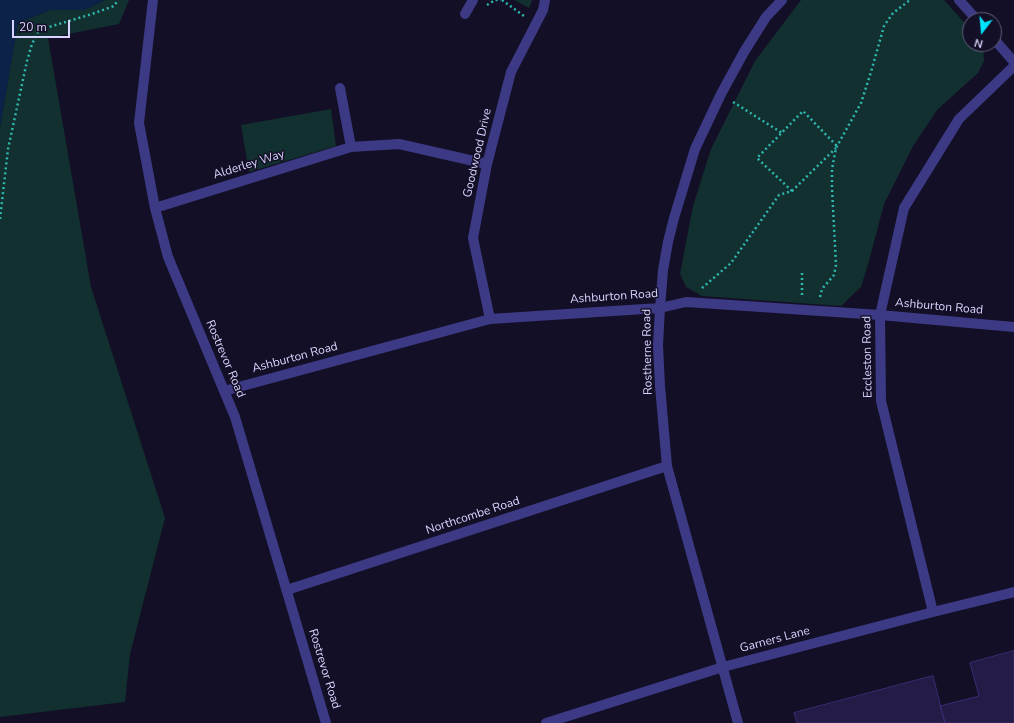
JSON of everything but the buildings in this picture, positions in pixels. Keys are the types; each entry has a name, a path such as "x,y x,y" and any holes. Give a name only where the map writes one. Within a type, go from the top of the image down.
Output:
{"street":[{"name":"Rostrevor Road","path":"153,0 139,123 155,208 168,256 235,417 326,723"},
{"path":"465,14 473,0"},
{"name":"Goodwood Drive","path":"490,319 473,238 487,164 511,72 543,10 545,0"},
{"name":"Rostherne Road","path":"738,723 667,466 658,345 660,308 663,270 668,242 695,149 721,94 744,52 766,17 782,0"},
{"path":"959,0 970,12"},
{"path":"1002,48 1014,62"},
{"name":"Eccleston Road","path":"933,612 881,401 880,315 904,208 959,118 1014,66"},
{"path":"340,88 351,147"},
{"name":"Alderley Way","path":"155,208 351,147 399,144 487,164"},
{"name":"Ashburton Road","path":"224,391 490,319 660,308 686,302 817,310 1014,327"},
{"name":"Northcombe Road","path":"287,590 667,466"},
{"name":"Garners Lane","path":"546,723 723,668 1014,592"}],"path":[{"path":"0,218 8,149 27,61 32,44 39,30 114,6 118,0"},
{"path":"502,0 536,24"},
{"path":"817,310 822,289 834,275 836,265 832,168 837,147 861,103 884,26 893,13 910,0"},
{"path":"721,94 782,133"},
{"path":"792,191 757,158 803,111 837,147"},
{"path":"686,302 731,262 779,195 792,191 837,147"},
{"path":"802,272 802,310"}],"green space":[{"path":"105,0 129,0 119,24 48,38 91,287 165,518 130,654 125,702 0,717 0,127 18,23 50,10 84,10"},
{"path":"514,0 532,0 529,8"},
{"path":"801,0 944,0 962,20 962,52 983,52 984,61 978,73 938,109 913,146 884,204 861,287 841,306 702,296 686,287 680,274 693,206 711,149 755,61"},
{"path":"331,109 336,146 249,172 241,125"}],"water":[{"path":"0,0 105,0 84,10 50,10 18,23 0,127"}]}
